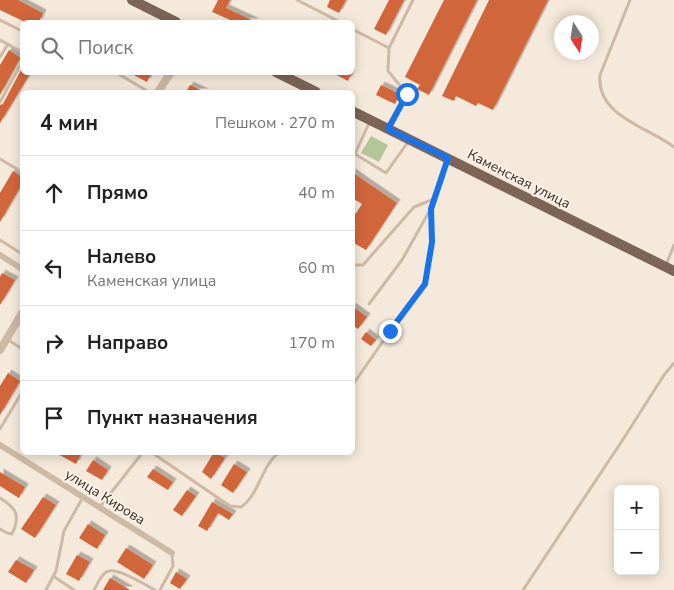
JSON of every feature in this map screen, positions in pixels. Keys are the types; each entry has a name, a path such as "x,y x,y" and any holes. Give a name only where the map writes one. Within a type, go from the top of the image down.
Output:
{"main road":[{"path":"132,0 172,20"},
{"path":"281,75 308,90"},
{"name":"Каменская улица","path":"355,112 670,269"}],"street":[{"path":"161,90 169,75"},
{"path":"0,255 20,267"},
{"path":"0,350 20,316"},
{"name":"улица Кирова","path":"0,445 172,553"}],"lane":[{"path":"297,0 336,20"},
{"path":"388,129 407,94 388,71 389,48 413,0"},
{"path":"630,0 600,75 599,85 603,97 617,114 674,147"},
{"path":"0,20 20,30"},
{"path":"355,31 389,48"},
{"path":"0,40 20,51"},
{"path":"0,57 8,44"},
{"path":"0,102 20,66"},
{"path":"119,75 146,90"},
{"path":"371,120 355,154 386,173 410,139"},
{"path":"369,304 402,260 431,209 448,158"},
{"path":"0,159 20,171"},
{"path":"355,265 363,265 414,207 434,199"},
{"path":"355,382 425,284 432,242 431,209"},
{"path":"0,240 20,253"},
{"path":"670,269 674,245"},
{"path":"7,339 20,348"},
{"path":"523,590 664,375 674,363"},
{"path":"0,429 20,395"},
{"path":"99,508 141,455"},
{"path":"155,455 230,506 242,507 250,501 276,455"},
{"path":"46,590 53,576 64,531 83,497"},
{"path":"0,498 11,505 16,512 17,520 12,534 0,529"},
{"path":"160,590 173,566 172,553"},
{"path":"94,590 104,573 109,570 117,570 155,590"},
{"path":"53,576 74,590"}],"green space":[{"path":"371,136 388,145 379,162 361,153"}],"building":[{"path":"0,0 18,0 43,13 40,20 21,20 0,10"},
{"path":"218,0 230,0 226,8 252,20 230,20 212,12"},
{"path":"330,0 346,0 339,13 327,7"},
{"path":"389,0 404,0 386,35 374,29"},
{"path":"444,0 477,0 429,95 417,89 420,85 405,77"},
{"path":"489,0 548,0 493,110 478,103 476,106 456,96 454,101 442,96"},
{"path":"9,50 20,58 0,95 0,65"},
{"path":"20,72 20,75 29,75 0,123 0,105 3,104"},
{"path":"134,75 150,75 147,82"},
{"path":"337,75 351,75 348,81"},
{"path":"190,85 201,90 187,90"},
{"path":"381,85 400,94 395,104 376,95"},
{"path":"13,171 20,176 20,187 0,222 0,193"},
{"path":"355,174 397,203 366,250 355,244 355,214 362,204 355,200"},
{"path":"2,273 15,280 0,305 0,277"},
{"path":"355,308 367,317 358,329 355,327"},
{"path":"366,332 376,340 371,346 361,339"},
{"path":"8,373 20,381 0,415 0,386"},
{"path":"60,455 80,455 76,464"},
{"path":"212,455 220,455 225,458 211,479 202,472"},
{"path":"93,460 108,470 102,480 86,471"},
{"path":"234,464 247,472 233,493 221,485"},
{"path":"153,469 173,482 168,490 147,477"},
{"path":"0,472 25,487 19,498 0,486"},
{"path":"187,490 196,496 182,516 173,510"},
{"path":"43,497 56,505 35,538 21,529"},
{"path":"212,502 233,514 229,520 218,513 207,531 198,526"},
{"path":"88,524 105,535 97,549 79,538"},
{"path":"126,548 153,565 144,579 117,562"},
{"path":"77,555 90,562 79,581 66,574"},
{"path":"16,560 34,570 26,583 8,572"},
{"path":"176,572 187,579 180,589 170,583"},
{"path":"110,578 130,590 103,590"}],"route":[{"path":"390,331 425,284 432,242 431,209 448,158 388,129 407,94"}]}
